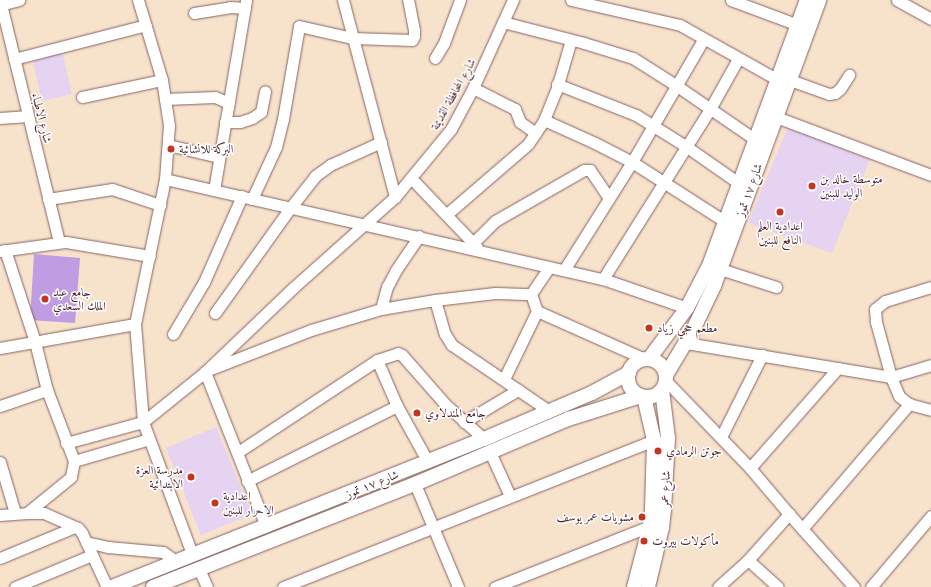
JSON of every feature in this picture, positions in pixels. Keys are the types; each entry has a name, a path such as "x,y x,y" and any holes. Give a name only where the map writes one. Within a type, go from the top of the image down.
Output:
{"main road":[{"name":"شارع ١٧ تموز","path":"665,382 706,303 720,269 776,117 798,25 807,0"},
{"name":"شارع ١٧ تموز","path":"647,359 687,308 709,266 756,140 819,0"},
{"path":"647,359 658,362 665,382 651,397 643,397 632,390 629,384 629,373 635,364 647,359"},
{"name":"شارع ١٧ تموز","path":"112,587 484,439 592,393 629,373"},
{"name":"شارع عمر","path":"648,587 662,528 664,510 668,438 665,382"},
{"name":"شارع ١٧ تموز","path":"153,587 415,484 568,419 643,397"},
{"name":"شارع عمر","path":"634,587 650,526 654,440 643,397"}],"street":[{"path":"0,3 19,0"},
{"path":"138,0 162,80 169,125 165,179 150,256 134,324 143,422 192,554"},
{"path":"343,0 395,197"},
{"path":"173,334 204,282 247,198 276,147 283,119 299,26 352,38 412,40 414,30 408,0"},
{"path":"435,58 444,43 460,0"},
{"name":"شارع المحافظة القديمة","path":"206,371 294,287 395,197 411,178 451,129 473,88 513,0"},
{"path":"571,0 680,26 703,40 784,80 829,94 835,93 840,89 848,75"},
{"path":"731,0 798,25"},
{"path":"897,0 931,19"},
{"name":"شارع الاطباء","path":"0,3 59,242"},
{"path":"194,13 246,4 214,190"},
{"path":"503,22 633,58 756,140"},
{"path":"14,59 146,25"},
{"path":"447,214 528,144 536,133 544,120 558,84 571,40"},
{"path":"564,270 632,162 703,40"},
{"path":"603,279 687,147 738,58"},
{"path":"82,97 162,80"},
{"path":"558,84 636,115 687,147 740,184"},
{"path":"473,88 515,109 520,122 536,133"},
{"path":"225,122 240,122 252,118 261,112 265,91"},
{"path":"166,99 215,97 228,103"},
{"path":"0,118 28,116"},
{"path":"776,117 931,175"},
{"path":"544,120 595,142 632,162 726,222"},
{"path":"215,313 290,207 315,176 323,169 339,160 381,142"},
{"path":"168,146 219,157"},
{"path":"477,247 495,221 584,170 590,170 609,198"},
{"path":"411,178 477,247"},
{"path":"165,179 419,236 477,247 549,267 603,279 687,308"},
{"path":"48,199 112,189 160,205"},
{"path":"381,309 387,287 396,270 419,236"},
{"path":"27,513 71,477 74,461 47,390 35,342 3,250 66,242 150,256"},
{"path":"531,294 549,267"},
{"path":"720,269 776,287"},
{"path":"931,287 884,302 875,309 876,322 891,377 899,396 909,404 931,410"},
{"path":"66,443 143,422 206,371 311,330 381,309 435,300 495,293 531,294"},
{"path":"504,379 537,311 531,294"},
{"path":"435,300 445,334 452,345 549,411"},
{"path":"537,311 647,359"},
{"path":"0,348 134,324"},
{"path":"686,343 891,377 931,365"},
{"path":"238,452 377,360 393,353 402,355 445,404 484,439"},
{"path":"721,437 762,355"},
{"path":"377,360 397,406 428,462"},
{"path":"750,468 838,368"},
{"path":"206,371 238,452 247,481 266,526"},
{"path":"665,382 750,468 854,587"},
{"path":"0,406 47,390"},
{"path":"464,422 518,390"},
{"path":"802,529 909,404"},
{"path":"247,481 397,406"},
{"path":"74,461 149,439"},
{"path":"283,587 654,440"},
{"path":"490,452 510,496"},
{"path":"0,462 15,513"},
{"path":"415,484 458,587"},
{"path":"0,515 15,513 44,513 75,527 82,533 107,587"},
{"path":"720,586 748,560 789,514"},
{"path":"871,587 931,516"},
{"path":"495,587 650,526"},
{"path":"0,558 75,527"},
{"path":"86,542 163,552 176,561"},
{"path":"15,587 92,555"},
{"path":"748,560 778,587"},
{"path":"199,569 207,587"}],"shaded area":[{"path":"62,51 72,94 42,101 32,58"},
{"path":"788,127 870,159 832,253 748,223"},
{"path":"216,427 252,514 201,535 166,448"}],"building":[{"path":"34,254 80,258 75,323 30,320"}],"place":[{"name":"البركة للانشائية","path":"171,149"},
{"name":"متوسطة خالد بن الوليد للبنين","path":"812,186"},
{"name":"اعدادية العلم النافع للبنين","path":"780,212"},
{"name":"جامع عبد الملك السعدي","path":"45,299"},
{"name":"مطعم حجي زياد","path":"649,328"},
{"name":"جامع المندلاوي","path":"417,413"},
{"name":"جوتن الرمادي","path":"658,451"},
{"name":"مدرسة العزة الابتدائية","path":"191,477"},
{"name":"اعدادية الاحرار للبنين","path":"215,503"},
{"name":"مشويات عمر يوسف","path":"642,517"},
{"name":"مأكولات بيروت","path":"644,541"}]}
